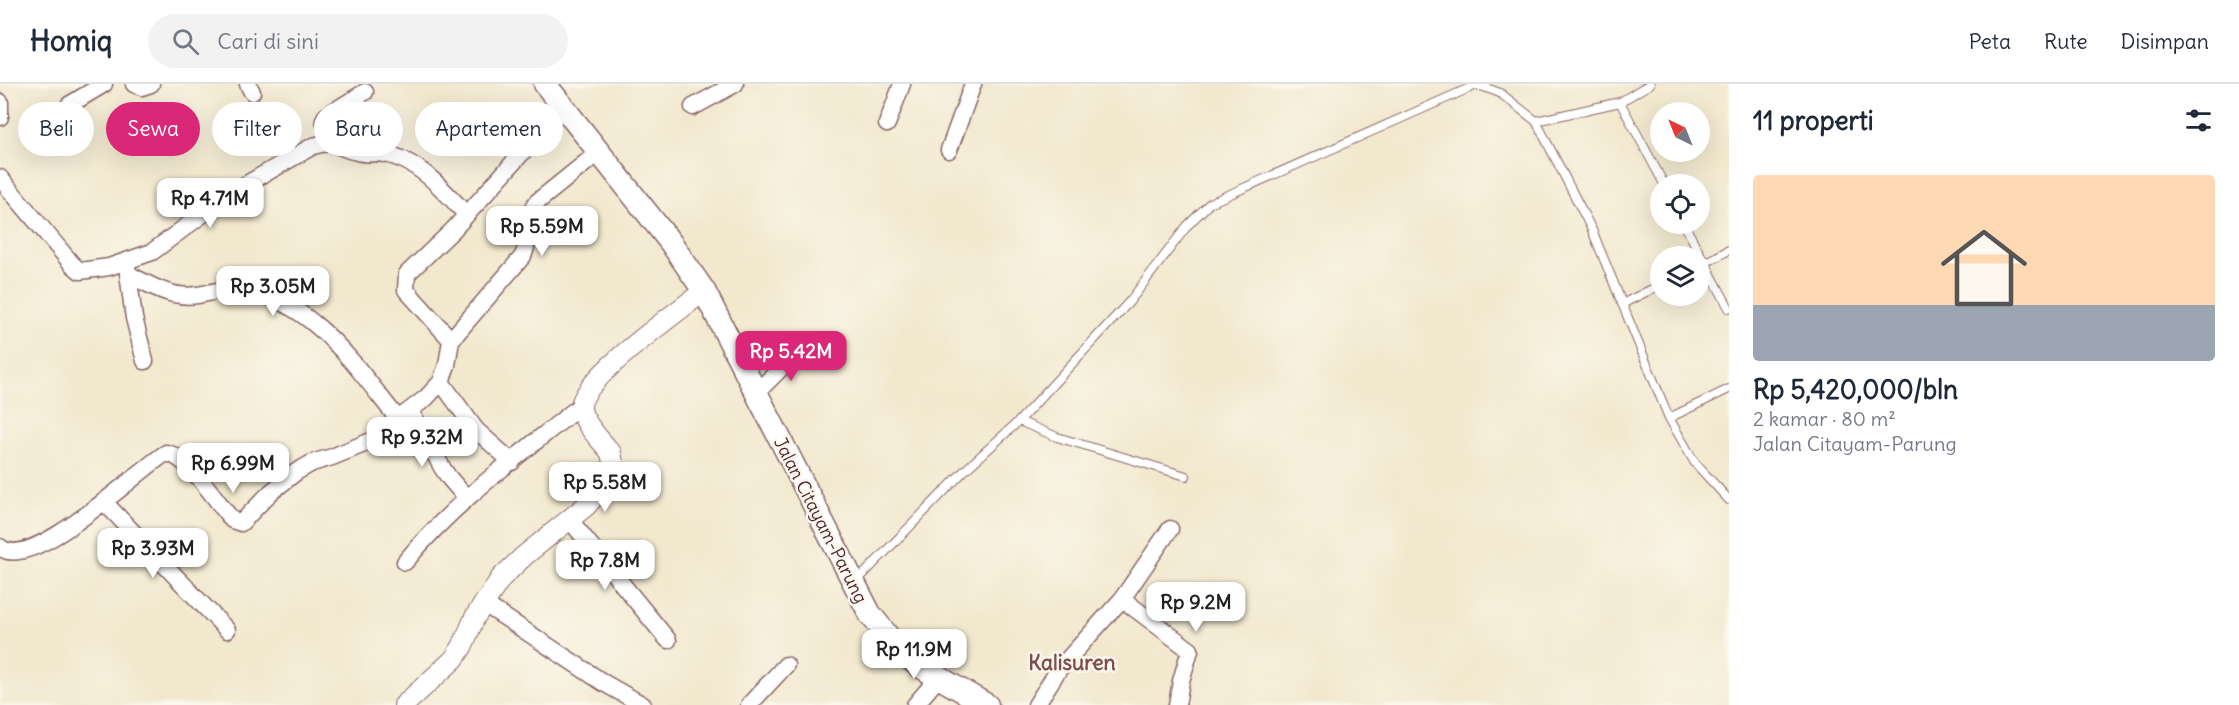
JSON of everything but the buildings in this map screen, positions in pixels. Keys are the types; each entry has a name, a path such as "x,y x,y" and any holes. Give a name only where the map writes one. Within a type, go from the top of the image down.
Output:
{"main road":[{"name":"Jalan Citayam-Parung","path":"545,84 560,102"},
{"name":"Jalan Citayam-Parung","path":"563,106 671,243 704,291 870,614 899,650 919,666 987,705"}],"street":[{"path":"74,102 104,84"},
{"path":"134,84 142,87 151,84"},
{"path":"693,107 735,84"},
{"path":"887,124 902,84"},
{"path":"949,150 973,84"},
{"path":"349,102 365,92"},
{"path":"0,102 0,117"},
{"path":"0,178 77,269 85,271 128,268 231,193 314,146"},
{"path":"0,547 8,553 18,552 31,549 48,540 105,503 158,458 169,453 186,465 232,520 241,523 270,493 296,471 376,439 441,382 451,340 523,256 527,246 528,220 537,202 560,186 599,152"},
{"path":"392,156 414,166 432,179 466,214"},
{"path":"451,340 406,290 407,274 437,247 518,156"},
{"path":"128,268 134,318 145,361"},
{"path":"128,268 160,291 194,296 217,290 239,289 284,303 313,320 403,415 425,433 438,462 467,498"},
{"path":"405,561 441,521 581,405 591,387 631,347 704,291"},
{"path":"756,393 803,346"},
{"path":"441,382 476,430 512,462"},
{"path":"404,705 454,658 483,603 501,578 597,495 613,473 610,453 585,420 581,405"},
{"path":"105,503 227,630"},
{"path":"569,519 668,640"},
{"path":"1036,705 1059,669 1122,599 1170,529"},
{"path":"1122,599 1190,650 1177,705"},
{"path":"483,603 604,683 643,705"},
{"path":"749,705 786,665"},
{"path":"915,705 939,677"}],"lane":[{"path":"1536,122 1620,102 1650,84"},
{"path":"854,584 963,472 1019,421 1130,301 1187,226 1216,199 1474,86 1481,86 1500,93 1536,122 1592,230 1669,418 1695,463 1729,500"},
{"path":"1620,102 1659,174"},
{"path":"1710,260 1729,250"},
{"path":"1710,274 1726,295 1729,308"},
{"path":"1622,304 1650,290"},
{"path":"1669,418 1729,389"},
{"path":"1019,421 1057,437 1186,476"}],"district":[{"name":"Kalisuren","path":"1072,662"}]}
